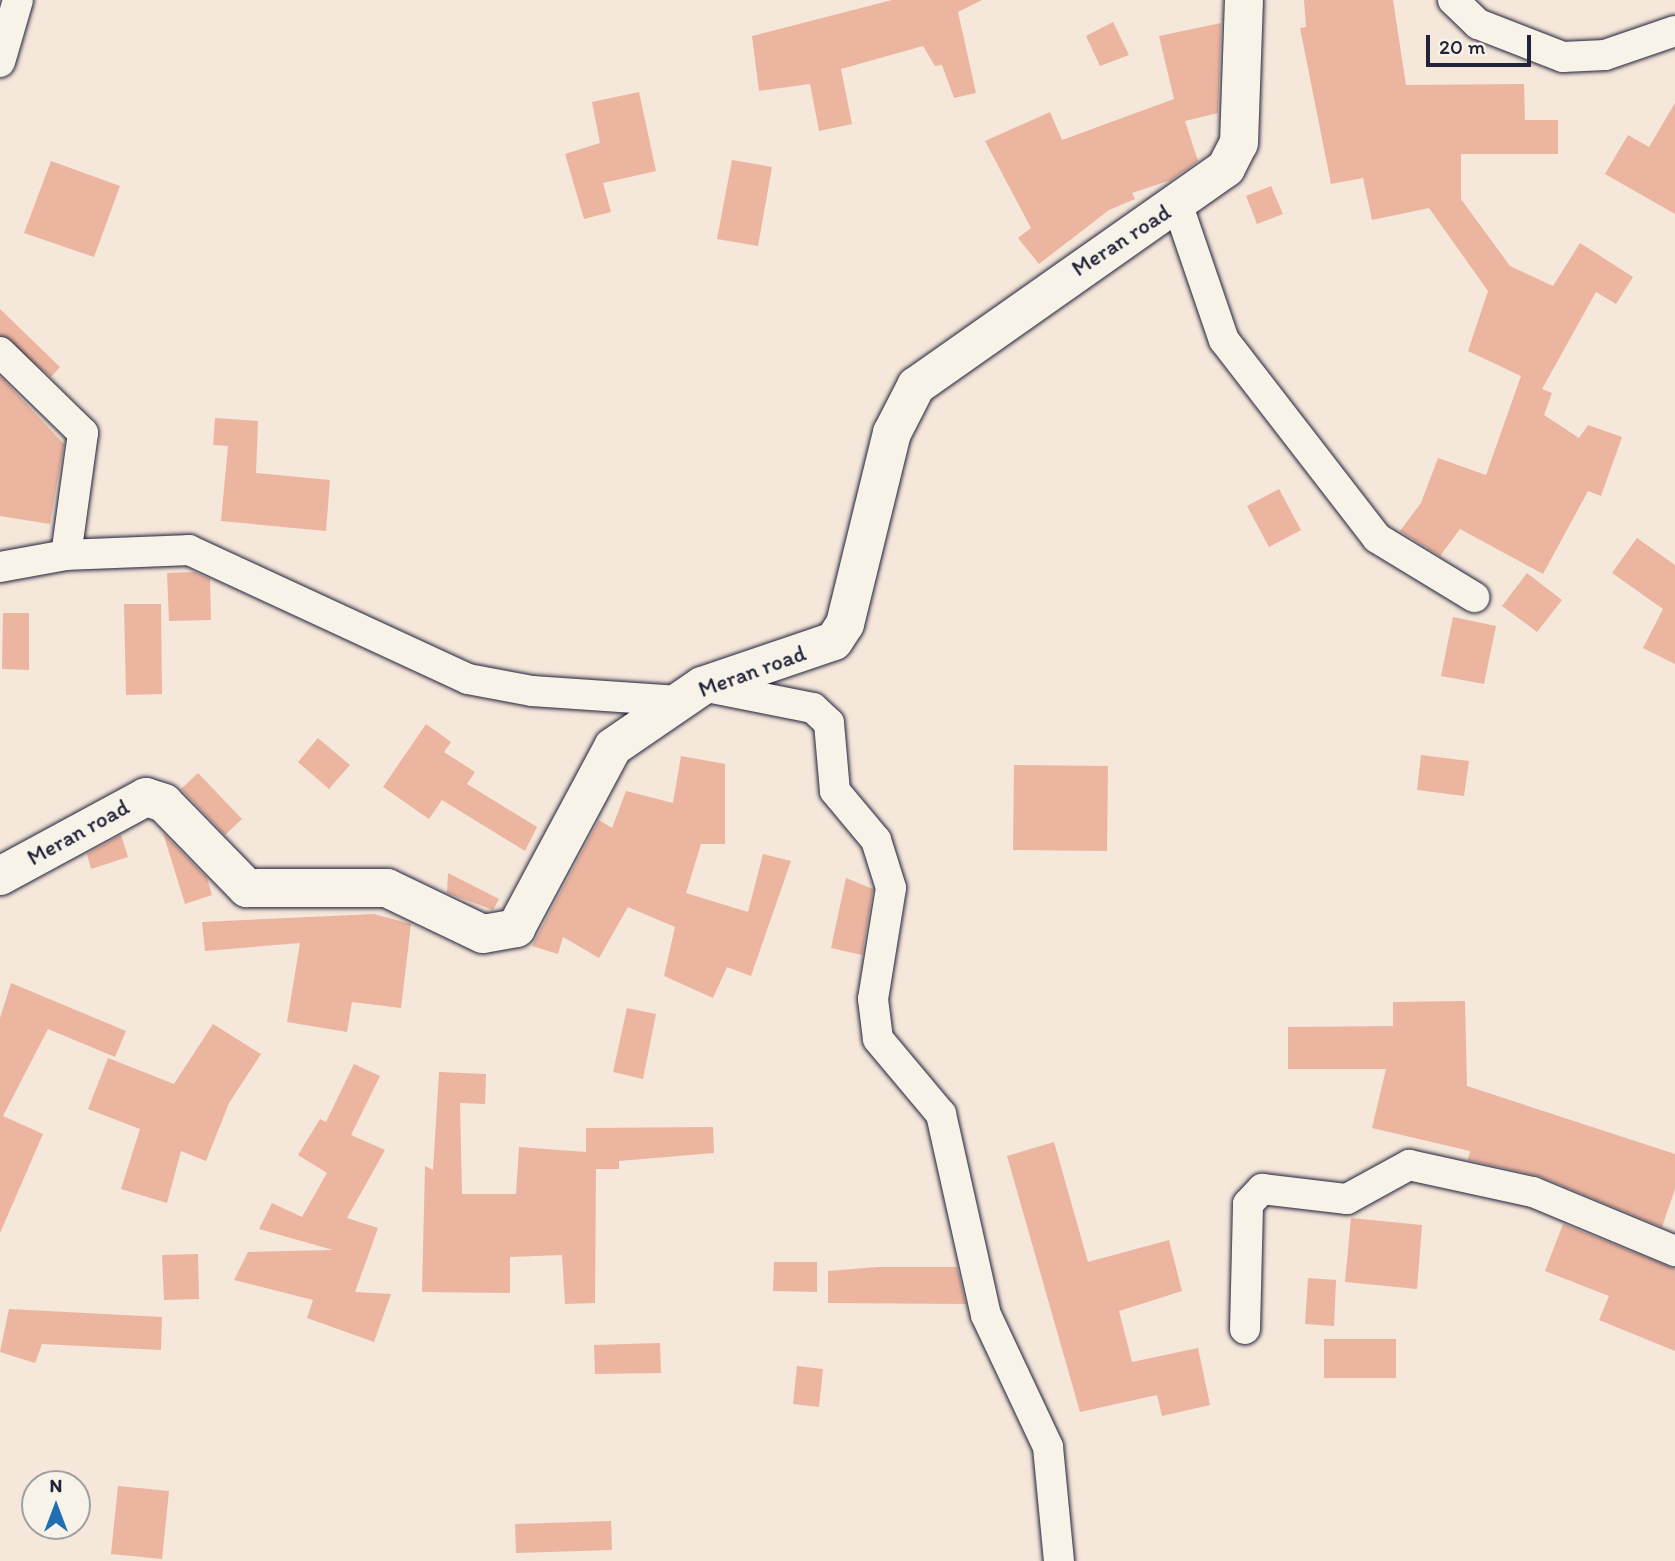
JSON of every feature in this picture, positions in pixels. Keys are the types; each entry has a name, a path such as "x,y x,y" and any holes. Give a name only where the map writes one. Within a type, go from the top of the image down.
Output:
{"street":[{"path":"0,62 18,0"},
{"name":"Meran road","path":"0,876 146,797 164,803 247,888 387,888 483,934 498,934 516,928 613,747 690,694 834,641 845,624 892,433 916,386 1033,297 1226,168 1239,143 1244,0"},
{"path":"1453,0 1478,24 1563,57 1605,55 1675,31"},
{"path":"1177,203 1224,340 1377,538 1474,597"},
{"path":"0,352 83,433 66,555"},
{"path":"0,567 66,555 189,550 468,679 690,694 813,708 829,723 835,791 876,840 891,888 873,999 878,1039 941,1114 986,1315 1048,1447 1059,1561"},
{"path":"1245,1329 1248,1204 1262,1189 1347,1199 1409,1165 1533,1192 1675,1251"}],"building":[{"path":"892,0 982,0 958,12 976,93 954,98 942,65 935,66 923,46 841,69 852,124 819,131 810,84 759,91 752,36"},
{"path":"1304,0 1393,0 1406,85 1524,84 1525,120 1558,120 1558,154 1461,154 1461,199 1510,266 1553,286 1580,243 1633,277 1616,304 1596,292 1542,389 1552,393 1544,415 1579,438 1588,425 1622,437 1601,496 1588,491 1543,574 1460,529 1440,556 1400,531 1421,503 1438,458 1486,475 1521,376 1468,351 1488,291 1429,208 1372,220 1363,178 1331,184 1300,28 1306,27"},
{"path":"1113,22 1129,55 1100,66 1086,36"},
{"path":"1221,23 1218,113 1185,121 1198,161 1171,180 1132,193 1135,199 1109,210 1039,264 1018,238 1031,228 985,141 1050,112 1062,140 1174,99 1159,36"},
{"path":"639,92 656,171 603,183 611,212 584,219 565,154 600,143 592,102"},
{"path":"1675,103 1675,214 1605,174 1628,135 1649,147"},
{"path":"732,160 772,167 758,246 717,239"},
{"path":"51,161 120,186 94,257 24,233"},
{"path":"1271,186 1283,214 1257,224 1246,196"},
{"path":"0,309 60,367 51,377 0,335"},
{"path":"0,376 64,444 50,524 0,516"},
{"path":"215,418 258,421 256,473 330,480 326,531 221,521 228,446 213,445"},
{"path":"1279,489 1301,530 1269,547 1247,506"},
{"path":"1637,538 1675,565 1675,664 1643,648 1663,609 1612,573"},
{"path":"194,572 210,579 211,620 169,621 167,573"},
{"path":"1527,573 1562,600 1537,632 1502,606"},
{"path":"124,604 161,604 162,694 126,695"},
{"path":"3,613 29,613 29,670 2,669"},
{"path":"1453,617 1496,626 1484,684 1441,676"},
{"path":"426,724 451,742 444,752 475,772 467,784 537,827 525,851 442,800 429,819 383,787"},
{"path":"318,738 350,765 329,789 298,762"},
{"path":"1421,755 1469,761 1464,796 1417,790"},
{"path":"681,756 725,764 725,844 701,844 686,893 748,912 763,854 791,861 751,976 727,967 713,998 664,976 675,927 628,907 599,958 563,937 558,954 532,946 599,820 612,828 626,791 673,803"},
{"path":"1014,765 1108,766 1107,851 1013,850"},
{"path":"198,773 242,819 225,835 181,789"},
{"path":"163,833 207,878 212,895 185,904"},
{"path":"121,835 128,857 91,869 87,854"},
{"path":"448,873 499,899 493,910 447,893"},
{"path":"846,878 873,889 862,955 831,948"},
{"path":"374,914 411,924 401,1008 352,1002 347,1032 287,1022 300,943 205,951 202,922"},
{"path":"11,983 126,1031 115,1057 48,1029 3,1116 43,1134 0,1233 0,1018"},
{"path":"1465,1001 1467,1086 1675,1154 1675,1189 1662,1227 1539,1176 1468,1160 1470,1151 1372,1128 1386,1069 1288,1069 1288,1027 1393,1026 1393,1002"},
{"path":"627,1008 656,1014 643,1079 613,1072"},
{"path":"213,1024 261,1054 229,1103 206,1161 181,1151 167,1203 121,1189 140,1129 88,1109 108,1058 174,1084"},
{"path":"354,1064 380,1076 351,1135 385,1150 347,1218 378,1228 355,1292 391,1294 374,1342 307,1318 313,1300 234,1280 248,1252 333,1250 259,1229 272,1203 302,1217 327,1173 298,1155 320,1119 326,1122"},
{"path":"439,1072 486,1074 485,1104 460,1103 462,1194 516,1194 519,1147 586,1152 586,1128 713,1127 714,1153 619,1161 619,1169 596,1169 595,1303 565,1304 562,1255 510,1257 510,1293 422,1292 425,1166 433,1170"},
{"path":"1054,1142 1088,1262 1169,1240 1182,1291 1119,1311 1132,1362 1198,1348 1210,1405 1162,1416 1157,1395 1080,1412 1007,1156"},
{"path":"1351,1218 1422,1225 1417,1289 1345,1282"},
{"path":"1563,1224 1675,1269 1675,1351 1599,1320 1609,1296 1545,1271"},
{"path":"198,1254 199,1299 164,1300 162,1255"},
{"path":"774,1262 817,1262 817,1292 773,1291"},
{"path":"877,1267 957,1267 966,1304 828,1303 828,1271"},
{"path":"1308,1278 1336,1280 1334,1326 1305,1324"},
{"path":"9,1309 162,1317 161,1350 42,1344 35,1363 0,1352"},
{"path":"1324,1339 1396,1339 1396,1378 1324,1378"},
{"path":"660,1343 661,1373 595,1374 594,1345"},
{"path":"797,1366 823,1369 819,1407 793,1404"},
{"path":"118,1486 169,1491 162,1559 111,1554"},
{"path":"611,1521 612,1550 516,1553 515,1524"}]}
